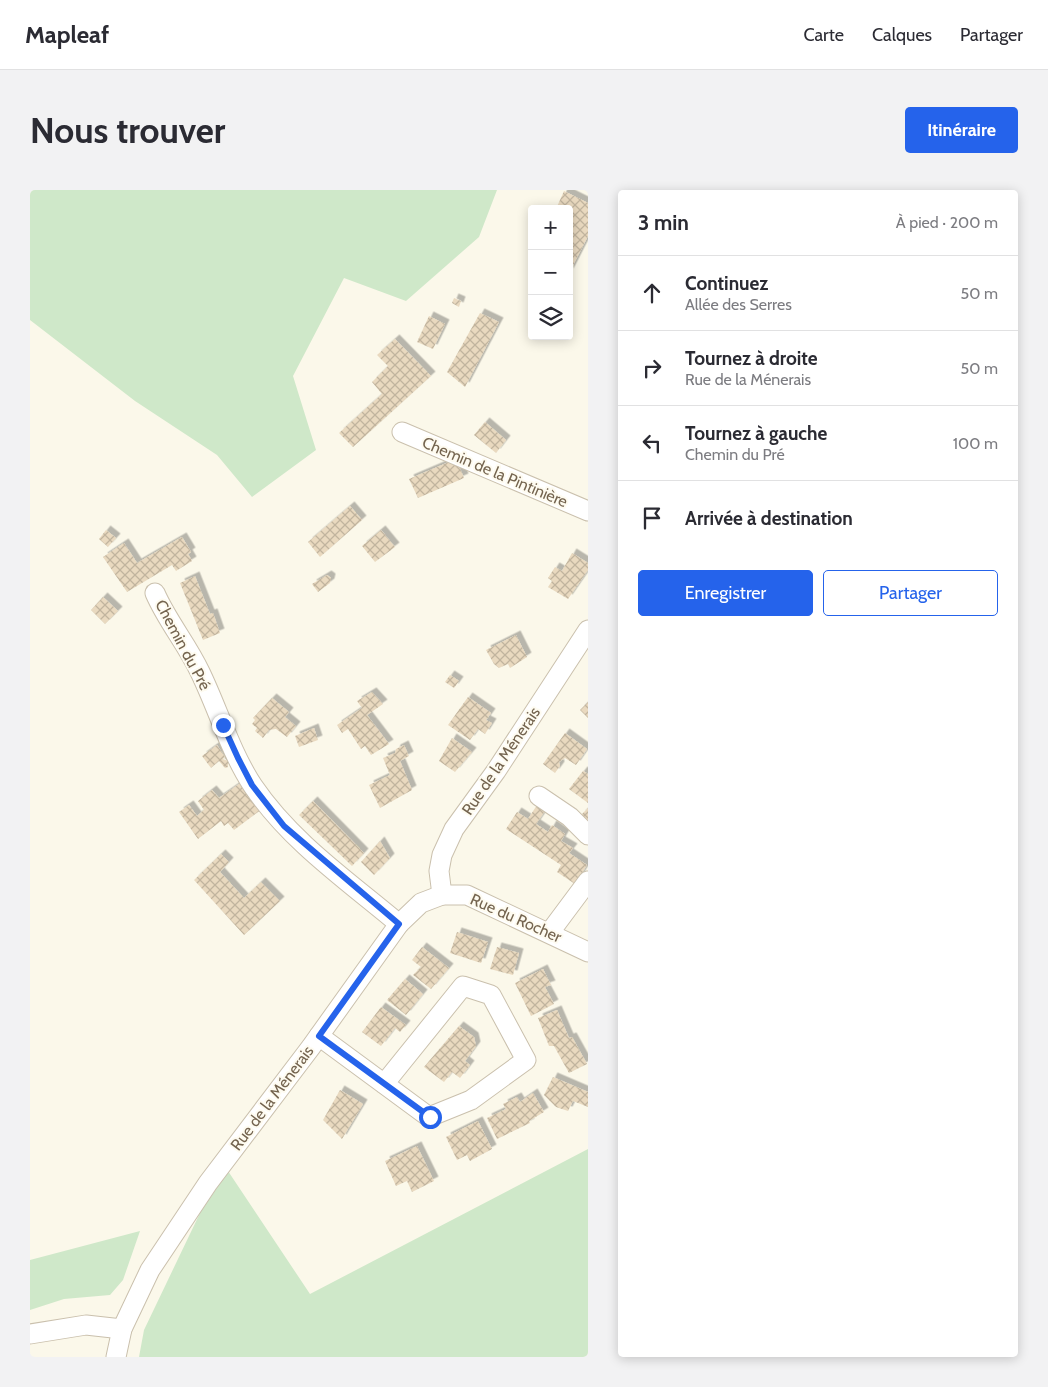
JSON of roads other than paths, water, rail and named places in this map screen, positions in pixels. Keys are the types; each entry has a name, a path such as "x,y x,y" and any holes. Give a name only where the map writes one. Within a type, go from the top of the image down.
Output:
{"street":[{"name":"Chemin de la Pintinière","path":"402,432 588,511"},
{"name":"Chemin du Pré","path":"155,593 163,612 200,673 238,758 268,807 299,842 399,924"},
{"name":"Rue de la Ménerais","path":"116,1357 122,1330 150,1270 208,1183 319,1036 399,924 420,903 442,895 439,872 442,855 454,829 496,771 588,630"},
{"path":"540,796 570,817 588,835"},
{"path":"550,932 588,881"},
{"name":"Rue du Rocher","path":"442,895 467,895 550,932 588,952"},
{"path":"319,1036 384,1084 430,1117 471,1100 526,1060 491,995 463,986 384,1084"},
{"path":"30,1334 86,1325 122,1330"}]}
